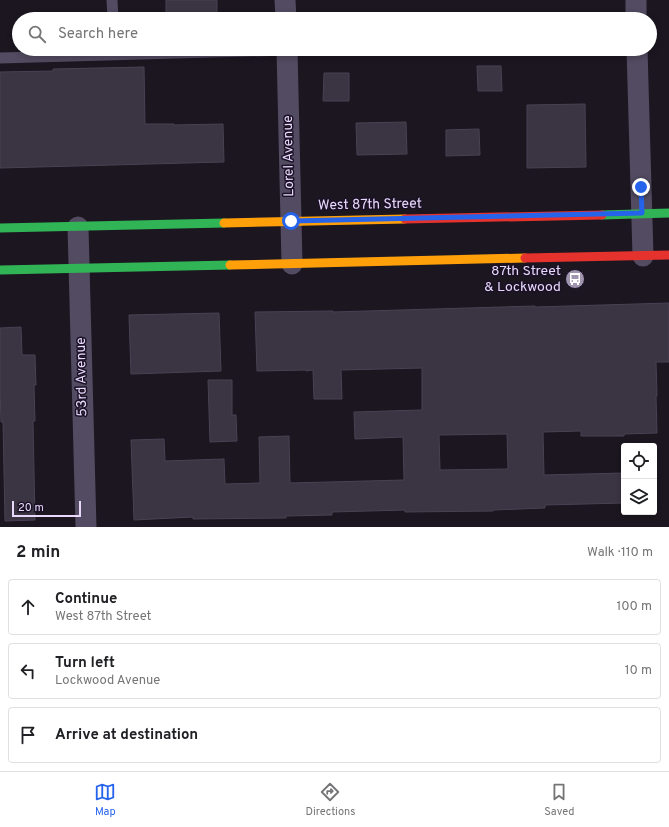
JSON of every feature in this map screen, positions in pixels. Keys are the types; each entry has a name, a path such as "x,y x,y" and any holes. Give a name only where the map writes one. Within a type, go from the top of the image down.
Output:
{"main road":[{"name":"West 87th Street","path":"0,228 669,213"},
{"path":"0,270 669,255"}],"street":[{"path":"285,0 286,12"},
{"path":"636,0 636,12"},
{"name":"Lorel Avenue","path":"287,56 292,264"},
{"path":"637,56 643,256"},
{"name":"53rd Avenue","path":"78,227 86,527"}],"lane":[{"path":"112,0 113,12"},
{"path":"0,58 38,56"}],"building":[{"path":"166,0 217,0 217,12 166,12"},
{"path":"477,66 501,66 502,91 478,91"},
{"path":"144,67 145,124 223,124 224,162 0,168 0,72"},
{"path":"324,73 349,73 349,101 323,101"},
{"path":"585,104 586,167 527,168 527,105"},
{"path":"406,122 407,154 357,155 356,123"},
{"path":"479,129 480,155 446,156 446,130"},
{"path":"669,303 669,362 656,362 657,433 624,434 624,436 581,436 581,431 543,432 544,475 621,473 621,503 545,505 545,508 493,511 405,512 405,510 332,512 332,515 286,516 286,518 193,519 193,517 134,520 131,440 164,439 165,461 224,459 225,484 260,483 259,437 289,436 290,483 404,480 403,437 355,439 354,412 422,410 422,368 341,370 342,399 314,399 313,370 257,371 255,312 333,312","holes":["507,434 508,469 440,470 439,435"]},
{"path":"219,313 221,371 131,374 129,315"},
{"path":"21,327 22,355 35,355 35,421 33,421 35,520 5,521 3,422 1,422 0,389 0,328"},
{"path":"208,380 232,380 232,415 236,415 237,441 210,442"}],"traffic: fast":[{"path":"602,215 669,213"},
{"path":"0,228 224,223"},
{"path":"0,270 230,265"}],"traffic: slow":[{"path":"224,223 405,219"},
{"path":"230,265 525,258"}],"traffic: jam":[{"path":"405,219 602,215"},
{"path":"525,258 669,255"}],"place":[{"name":"87th Street & Lockwood","path":"575,279"}],"route":[{"path":"291,221 642,213 641,187"}]}
